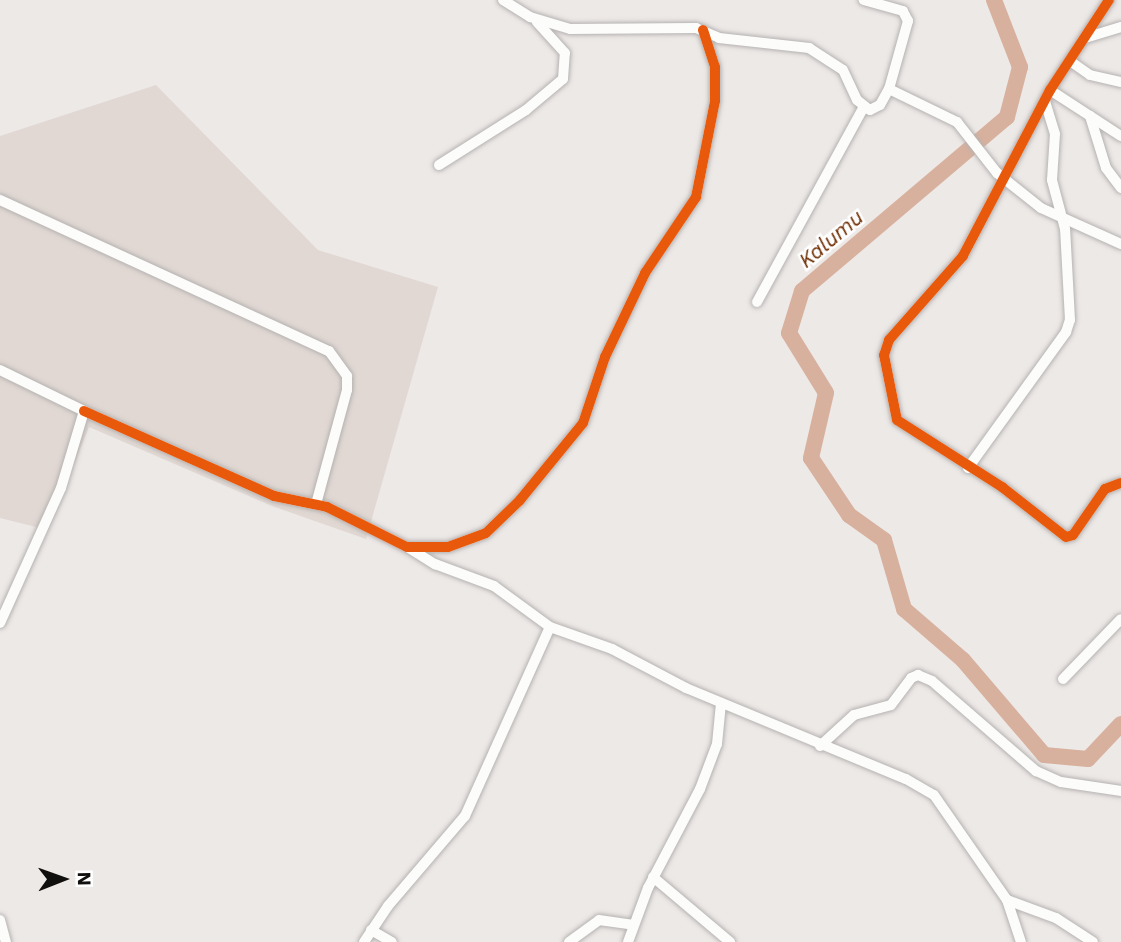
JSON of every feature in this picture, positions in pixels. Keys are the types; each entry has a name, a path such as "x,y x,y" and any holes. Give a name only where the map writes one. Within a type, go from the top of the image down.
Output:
{"street":[{"path":"439,165 526,110 564,79 565,53 552,34 503,0"},
{"path":"863,108 876,109 889,89 907,17 864,0"},
{"path":"1109,0 1050,90 1006,181 960,261 890,340 884,355 895,418 968,468 1012,493 1066,537 1073,535 1097,497 1121,483"},
{"path":"530,17 586,31 703,30 719,38 786,44 821,53 843,70 863,108"},
{"path":"1085,38 1121,27"},
{"path":"407,547 448,547 486,533 520,500 583,423 605,357 645,273 698,190 715,93 715,67 703,30"},
{"path":"1070,61 1090,75 1121,82"},
{"path":"889,89 950,117 1006,181 1063,220 1121,244"},
{"path":"1050,90 1121,136"},
{"path":"968,468 1068,327 1072,294 1063,220 1052,180 1055,134 1045,102"},
{"path":"757,302 863,108"},
{"path":"1090,116 1106,168 1121,188"},
{"path":"0,200 329,351 347,376 347,390 316,504"},
{"path":"0,370 84,411 274,496 316,504 373,527 435,564 506,593 550,627 612,649 721,703 820,746 906,779 934,796 1007,900 1021,942"},
{"path":"0,623 61,488 84,411"},
{"path":"1063,679 1121,619"},
{"path":"364,942 465,816 550,627"},
{"path":"820,746 854,715 891,705 911,678 918,675 932,681 1036,771 1060,782 1121,791"},
{"path":"628,942 653,877 700,789 717,744 721,703"},
{"path":"653,877 730,942"},
{"path":"1007,900 1056,918 1093,942"},
{"path":"0,920 6,942"},
{"path":"569,942 599,920 634,925"},
{"path":"371,930 392,942"}],"shaded area":[{"path":"156,85 318,250 438,287 366,539 272,506 89,427 48,530 0,518 0,136"}],"waterway":[{"name":"Kalumu","path":"994,0 1020,67 1007,117 802,291 789,333 826,393 811,458 849,515 884,540 904,609 963,660 1044,755 1088,759 1121,724"}],"cycle path":[{"path":"1109,0 1050,90 963,256 889,340 884,355 897,420 1002,487 1066,537 1073,535 1105,489 1121,483"},
{"path":"84,411 274,496 327,507 407,547 448,547 486,533 520,500 583,423 605,357 645,273 696,197 715,101 715,67 703,30"}]}
